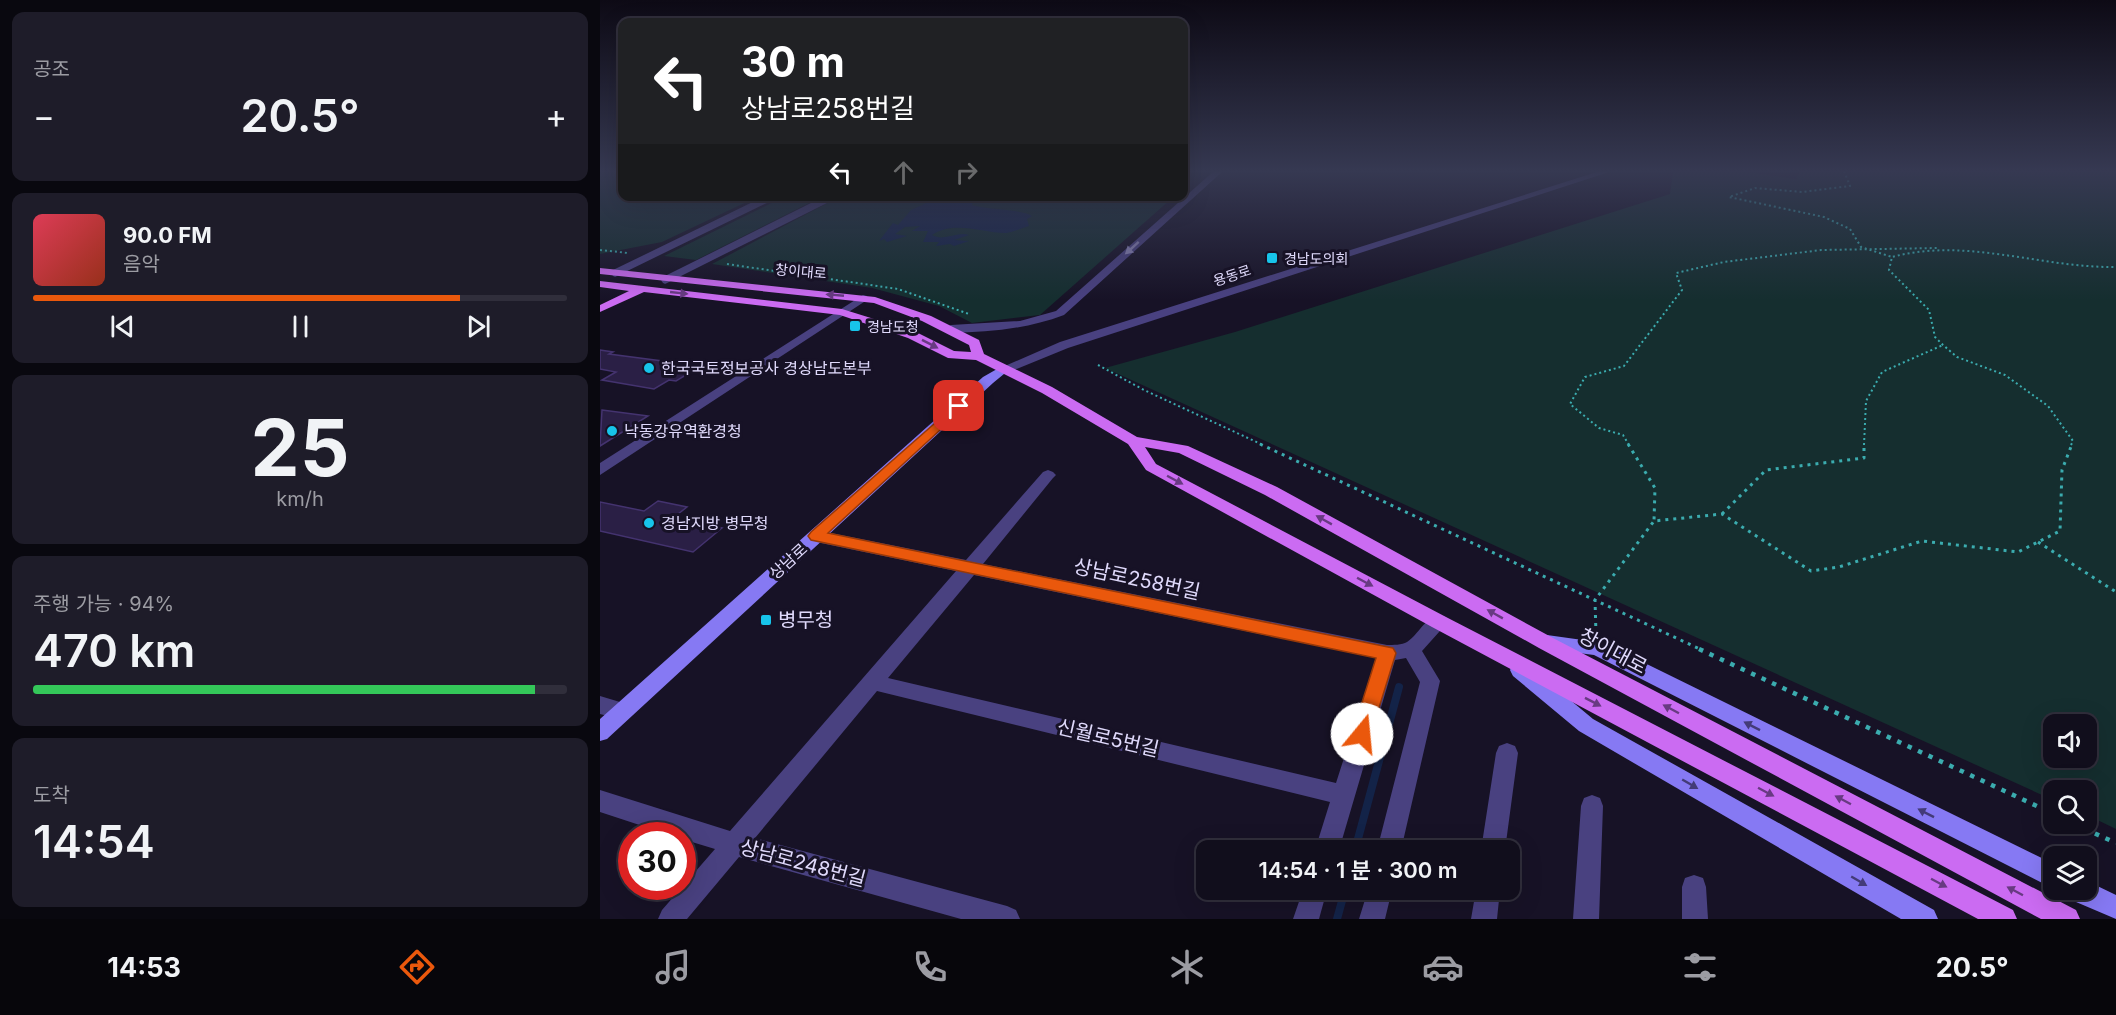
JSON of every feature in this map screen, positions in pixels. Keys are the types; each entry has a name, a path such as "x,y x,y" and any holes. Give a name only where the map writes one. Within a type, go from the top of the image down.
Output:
{"main road":[{"name":"창이대로","path":"600,271 665,280 863,298 918,313 951,329 975,343 978,356"},
{"path":"600,282 615,273"},
{"path":"600,309 665,280"},
{"name":"창이대로","path":"600,282 641,289 842,312 903,332 952,355 978,356 1133,441 1183,449 1271,491 1546,643 2067,919"},
{"name":"상남로","path":"600,732 988,380 1004,369"},
{"name":"창이대로","path":"1133,441 1151,467 1439,622 2004,919"},
{"path":"1546,643 1597,648 2043,871"},
{"path":"1504,656 1586,725 1925,919"},
{"path":"2097,899 2116,908"}],"street":[{"path":"951,329 1004,328 1038,322 1059,313 1167,214"},
{"name":"용동로","path":"1004,369 1064,345 1474,214"},
{"path":"600,470 863,298"},
{"path":"670,919 1048,475"},
{"name":"상남로258번길","path":"816,536 1387,653 1411,650"},
{"path":"1391,840 1430,681 1411,650 1439,622"},
{"path":"1330,840 1387,653"},
{"name":"신월로5번길","path":"872,682 1344,795"},
{"path":"600,705 623,711"},
{"path":"1495,840 1507,753"},
{"name":"상남로248번길","path":"600,801 734,844 1007,919"},
{"path":"1586,919 1592,806"},
{"path":"1694,887 1695,919"},
{"path":"1306,919 1312,900"},
{"path":"1372,919 1377,900"},
{"path":"1484,919 1487,900"}],"lane":[{"path":"615,273 736,214"},
{"path":"665,280 797,214"}],"path":[{"path":"1809,214 1824,217 1850,229 1861,246 1892,257 1905,252 1950,248"},
{"path":"1597,648 1595,600 1654,521 1655,488 1623,435 1599,428 1570,404 1585,377 1624,366 1682,291 1676,273 1724,262 1821,250 1873,251 1916,246 1950,248 2032,262 2102,269 2116,267"},
{"path":"1654,521 1722,514 1810,571 1839,567 1922,541 2018,552 2061,531 2062,470 2073,441 2048,406 2005,375 1957,357 1935,338 1929,310 1889,270 1892,257"},
{"path":"1722,514 1766,470 1864,458 1866,401 1882,372 1943,345"},
{"path":"1098,364 1144,390 2043,809"},
{"path":"2038,542 2116,592"},
{"path":"2096,834 2116,843"}],"green space":[{"path":"600,214 721,214 662,242 600,254"},
{"path":"750,214 787,214 696,260 664,256"},
{"path":"807,214 1154,214 1040,315 972,323 939,306 872,288 712,264"},
{"path":"1607,214 2116,214 2116,829 2097,820 2097,780 2043,780 2043,795 1105,368 1235,332"}],"water":[{"path":"908,214 1027,214 1032,216 1027,219 1029,226 1006,233 950,228 932,235 941,237 969,235 954,240 969,241 954,246 950,244 936,246 939,242 923,242 928,231 912,231 920,226 905,227 895,234 907,236 887,242 884,239 879,241 893,223 898,225"}],"building":[{"name":"한국국토정보공사 경상남도본부","path":"600,350 613,352 609,354 701,366 676,381 669,380 654,389 602,380 616,372 600,369"},
{"name":"낙동강유역환경청","path":"602,410 648,416 600,446"},
{"name":"경남지방 병무청","path":"658,501 687,507 673,518 722,528 693,552 600,531 600,502 644,511"}],"waterway":[{"path":"1358,840 1399,687"},
{"path":"1337,919 1342,900"}],"place":[{"name":"경남도의회","path":"1272,258"},
{"name":"경남도청","path":"855,326"},
{"name":"한국국토정보공사 경상남도본부","path":"649,368"},
{"name":"낙동강유역환경청","path":"612,431"},
{"name":"경남지방 병무청","path":"649,523"},
{"name":"병무청","path":"766,620"}],"route":[{"path":"959,406 816,536 1387,653 1362,734"}]}
